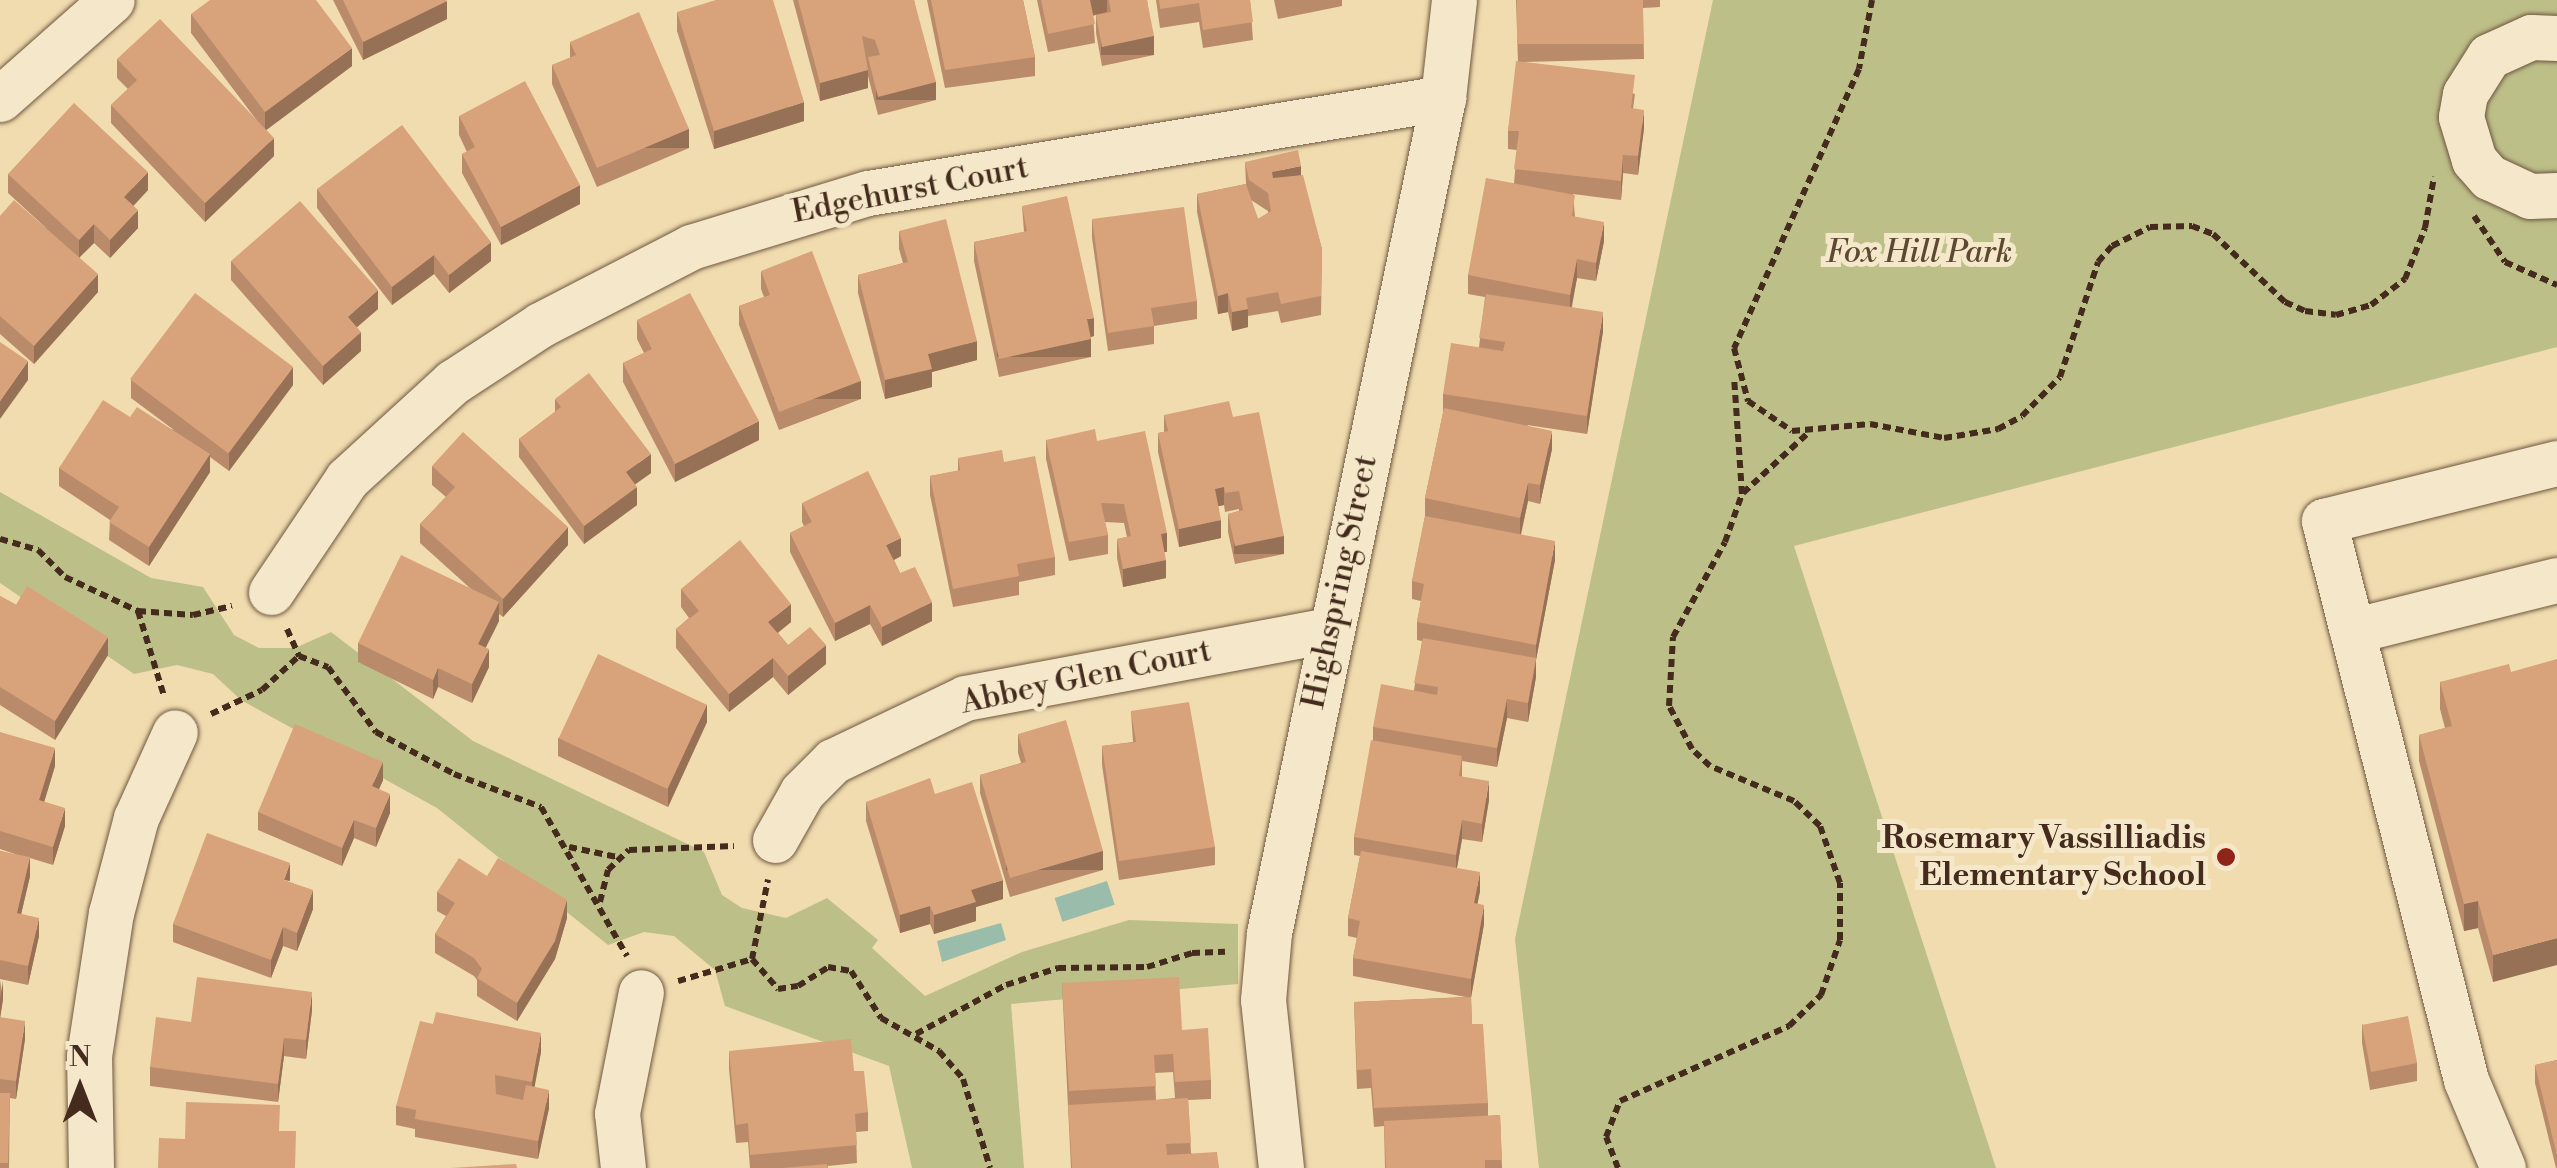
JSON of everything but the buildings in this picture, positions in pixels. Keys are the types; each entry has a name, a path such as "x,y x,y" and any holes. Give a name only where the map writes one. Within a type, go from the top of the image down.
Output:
{"street":[{"path":"0,99 112,0"},
{"name":"Highspring Street","path":"1281,1168 1263,1000 1267,952 1329,630 1443,98 1454,0"},
{"path":"2557,38 2531,37 2489,56 2465,94 2462,117 2469,150 2489,177 2530,196 2557,195"},
{"name":"Edgehurst Court","path":"272,592 347,479 453,382 540,325 691,247 868,193 1443,98"},
{"path":"2502,1168 2466,1080 2324,521 2557,463"},
{"path":"2352,631 2557,580"},
{"name":"Abbey Glen Court","path":"775,840 802,792 833,762 965,698 1329,630"},
{"path":"91,1168 88,1056 111,913 136,818 175,732"},
{"path":"623,1168 617,1114 641,992"}],"path":[{"path":"1618,1168 1606,1137 1620,1101 1789,1026 1822,995 1840,940 1840,883 1820,826 1794,801 1710,766 1692,749 1669,706 1672,637 1726,542 1742,494 1734,366 1738,330 1859,69 1872,0"},
{"path":"1734,366 1762,415 1810,433 1870,424 1944,438 1972,436 2022,416 2060,376 2098,262 2112,246 2150,227 2192,226 2213,234 2285,302 2305,311 2336,315 2372,304 2405,279 2417,254 2436,160"},
{"path":"1742,494 1810,433"},
{"path":"0,539 38,550 76,583 138,611 193,616 272,592 299,656 328,666 376,732 454,774 541,806 600,902 641,992 752,959"},
{"path":"138,611 175,732 262,690 299,656"},
{"path":"568,846 617,857 646,846 704,852 775,840 752,959"},
{"path":"600,902 617,857"},
{"path":"915,1035 1006,985 1058,968 1147,967 1202,951 1267,952"},
{"path":"752,959 778,989 798,986 828,967 844,968 881,1018 915,1035 963,1079 990,1168"}],"green space":[{"name":"Fox Hill Park","path":"1713,0 2557,0 2557,347 1794,546 1996,1168 1539,1168 1515,939"},
{"path":"0,492 151,578 203,587 234,635 259,648 295,648 331,632 473,741 704,852 722,895 742,908 786,918 827,898 878,940 872,948 925,996 1022,952 1129,920 1238,924 1238,984 1011,1004 1024,1168 912,1168 889,1066 725,1006 715,970 674,936 644,932 608,945 437,808 241,700 213,674 177,665 134,674 0,583"}],"shaded area":[{"path":"1107,881 1115,905 1062,922 1055,898"},
{"path":"1001,923 1006,940 942,962 937,941"}],"place":[{"name":"Rosemary Vassilliadis Elementary School","path":"2226,857"}]}
